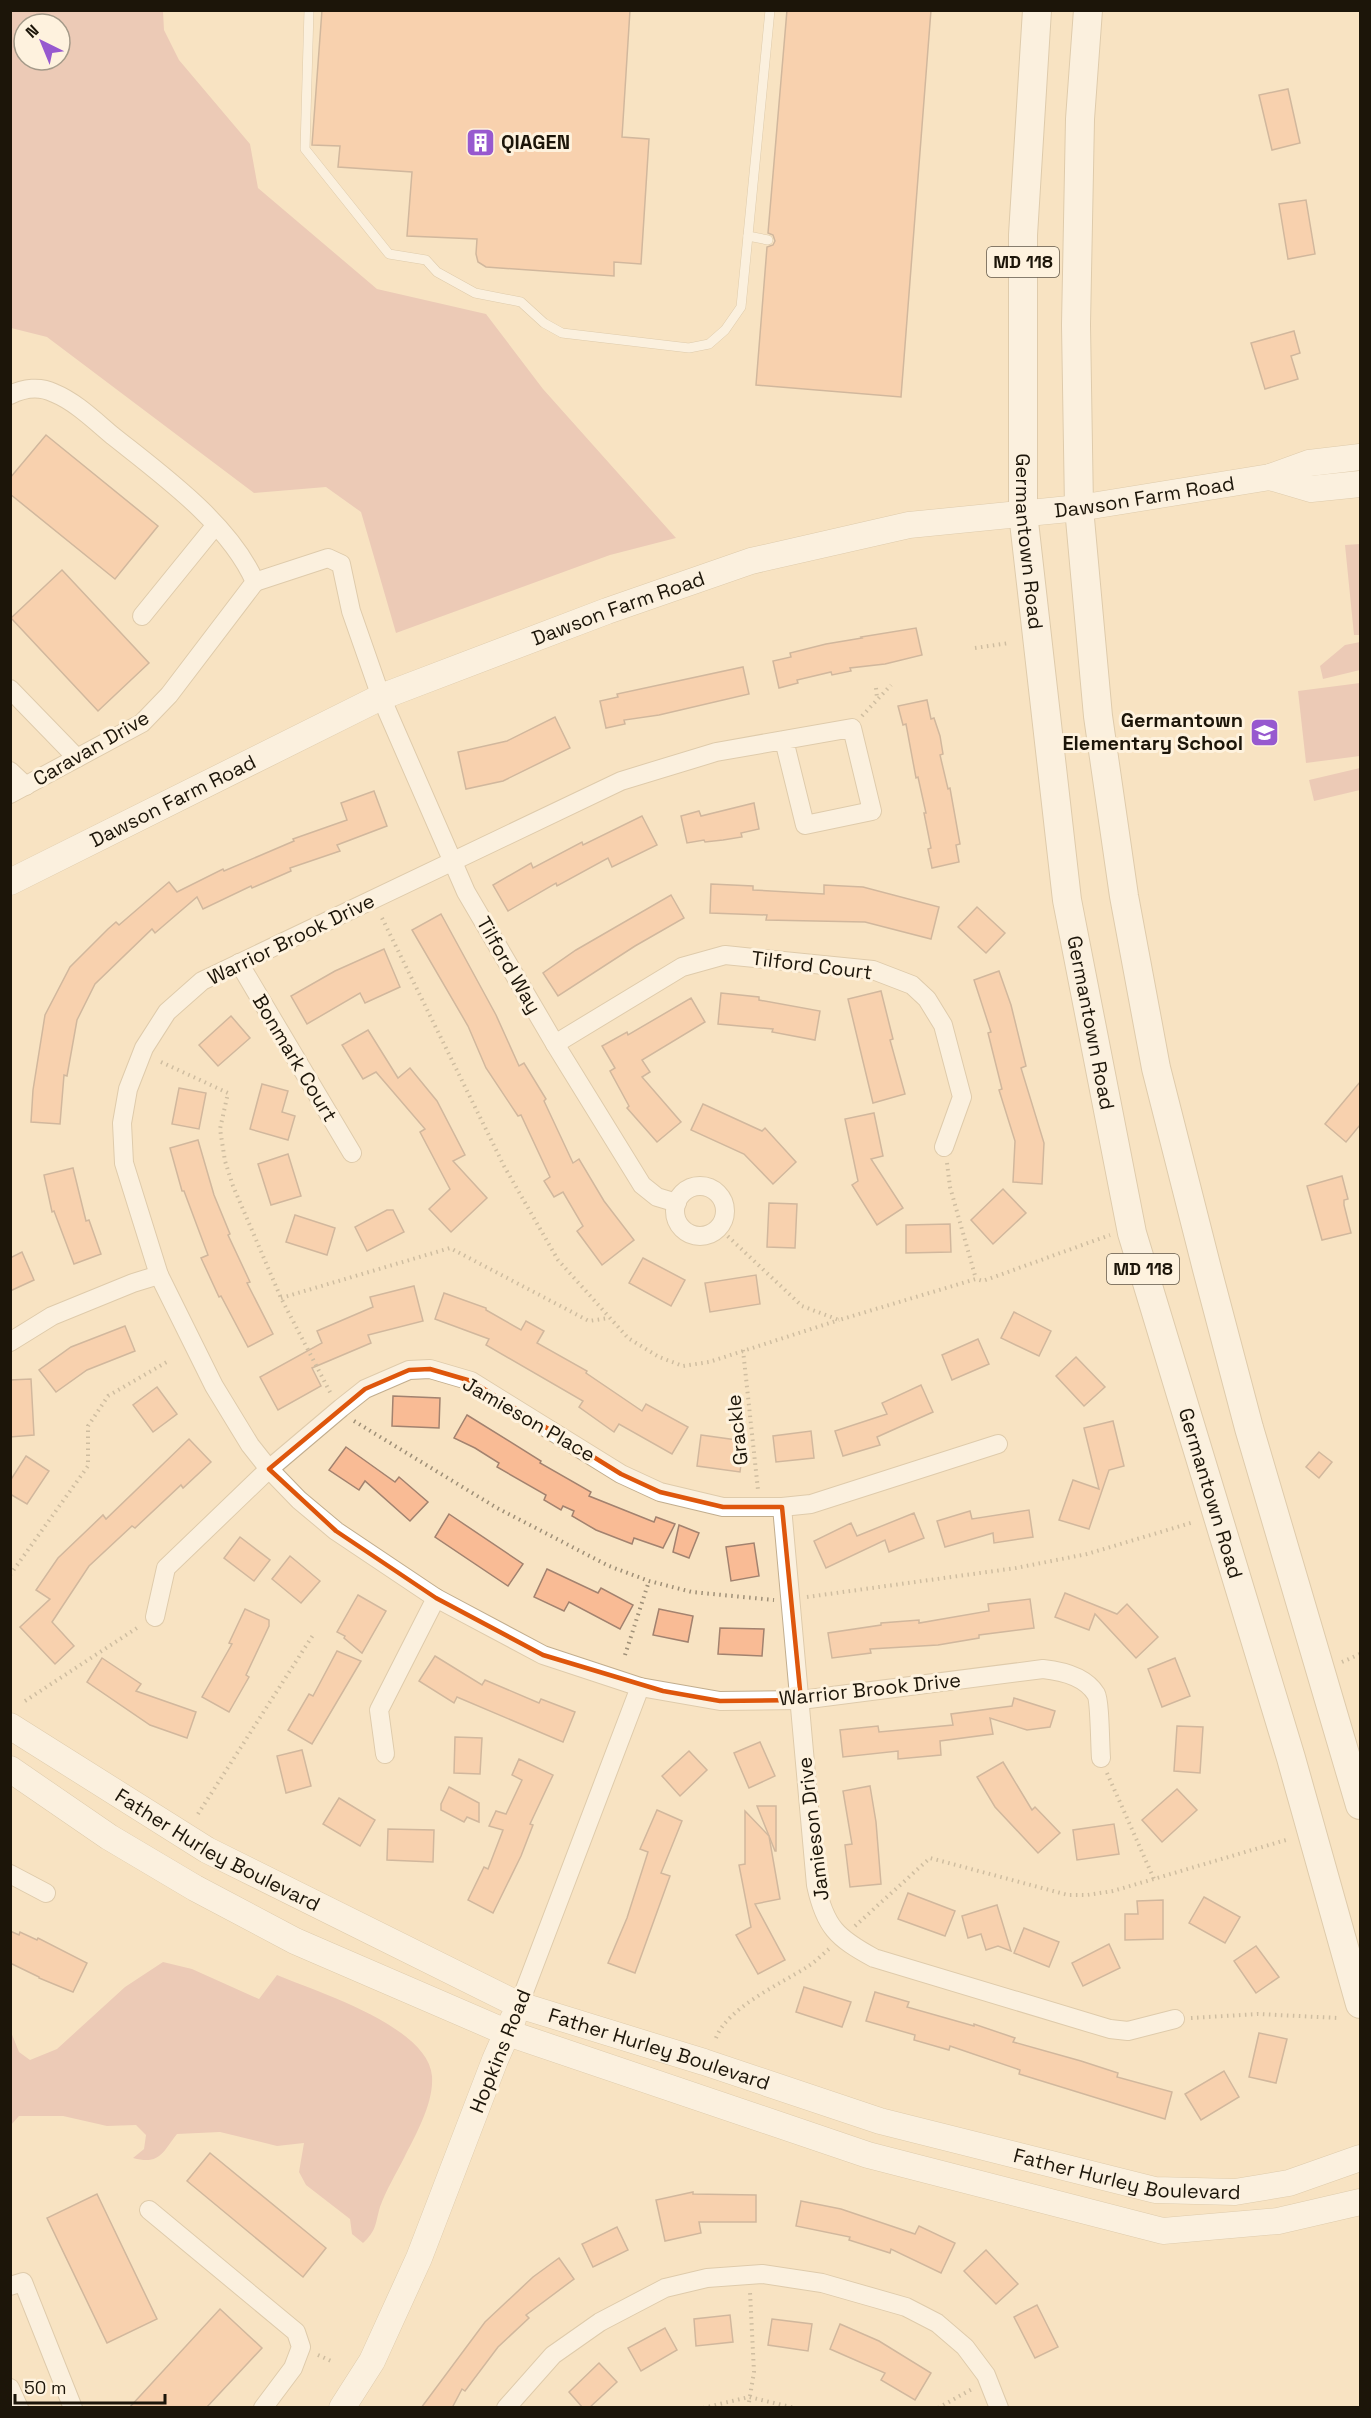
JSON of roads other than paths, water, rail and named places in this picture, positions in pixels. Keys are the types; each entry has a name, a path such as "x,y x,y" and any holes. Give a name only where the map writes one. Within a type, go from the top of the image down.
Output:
{"main road":[{"name":"Germantown Road","path":"1036,10 1023,235 1023,513 1067,900 1132,1233 1294,1769 1349,2011"},
{"name":"MD 118","path":"1088,10 1080,119 1077,279 1079,508 1098,716 1124,896 1156,1068 1249,1428 1360,1805"},
{"name":"Dawson Farm Road","path":"10,882 381,697 607,610 751,561 909,525 1079,508 1270,477 1309,463 1360,457"},
{"name":"Dawson Farm Road","path":"1270,477 1311,489 1360,484"},
{"name":"Father Hurley Boulevard","path":"10,1726 207,1850 519,2005 704,2062 880,2121 1155,2190 1235,2192 1289,2183 1360,2158"},
{"name":"Father Hurley Boulevard","path":"10,1769 109,1837 195,1888 295,1941 508,2033 868,2155 1163,2230 1278,2221 1360,2202"},
{"name":"Hopkins Road","path":"342,2408 372,2361 420,2258 495,2060 519,2005"}],"street":[{"path":"10,395 21,389 34,388 54,392 82,411 180,489 248,564 255,582 328,558 341,564 351,611 381,697"},
{"path":"142,616 215,526"},
{"name":"Caravan Drive","path":"18,790 142,723 158,709 255,582"},
{"path":"10,689 77,758"},
{"name":"Tilford Way","path":"381,697 466,892 555,1044 642,1185 657,1197 677,1203"},
{"name":"Warrior Brook Drive","path":"784,740 806,825 872,811 852,728 784,740 716,753 621,781 453,860 202,981 167,1012 144,1048 128,1089 122,1123 124,1163 159,1275 214,1386 250,1445 299,1500 336,1531 436,1598 543,1655 640,1687 720,1701 801,1700 1043,1669 1061,1671 1085,1683 1097,1695 1101,1758"},
{"path":"10,771 18,790"},
{"name":"Tilford Court","path":"555,1044 682,968 725,955 873,970 912,985 927,999 943,1025 962,1097 944,1147"},
{"name":"Bonmark Court","path":"239,963 352,1153"},
{"path":"701,1186 716,1191 724,1204 725,1212 719,1228 704,1235 688,1232 677,1220 677,1203 680,1196 693,1187 701,1186"},
{"path":"10,1342 52,1316 132,1283 159,1275"},
{"name":"Jamieson Place","path":"155,1617 166,1568 269,1469 365,1389 409,1370 430,1369 471,1381 621,1474 660,1492 723,1507 782,1507 811,1504 998,1444"},
{"name":"Jamieson Drive","path":"782,1507 816,1885 821,1906 830,1925 847,1943 874,1958 1110,2029 1128,2031 1175,2019"},
{"path":"385,1754 379,1710 436,1598"},
{"name":"Hopkins Road","path":"519,2005 640,1687"},
{"path":"10,1874 46,1893"},
{"path":"149,2210 296,2332 301,2347 293,2368 263,2408"},
{"path":"506,2408 553,2355 600,2322 665,2288 706,2278 762,2274 822,2283 906,2307 938,2323 965,2347 988,2381 999,2408"},
{"path":"10,2286 23,2282 73,2408"},
{"path":"10,2388 19,2408"}],"lane":[{"path":"309,10 305,149 389,254 426,260 438,272 475,293 522,302 544,323 562,333 688,348 709,344 725,330 741,307 770,10"},
{"path":"748,236 768,240"}],"place":[{"name":"QIAGEN","path":"480,142"},
{"name":"Germantown Elementary School","path":"1264,732"}]}
